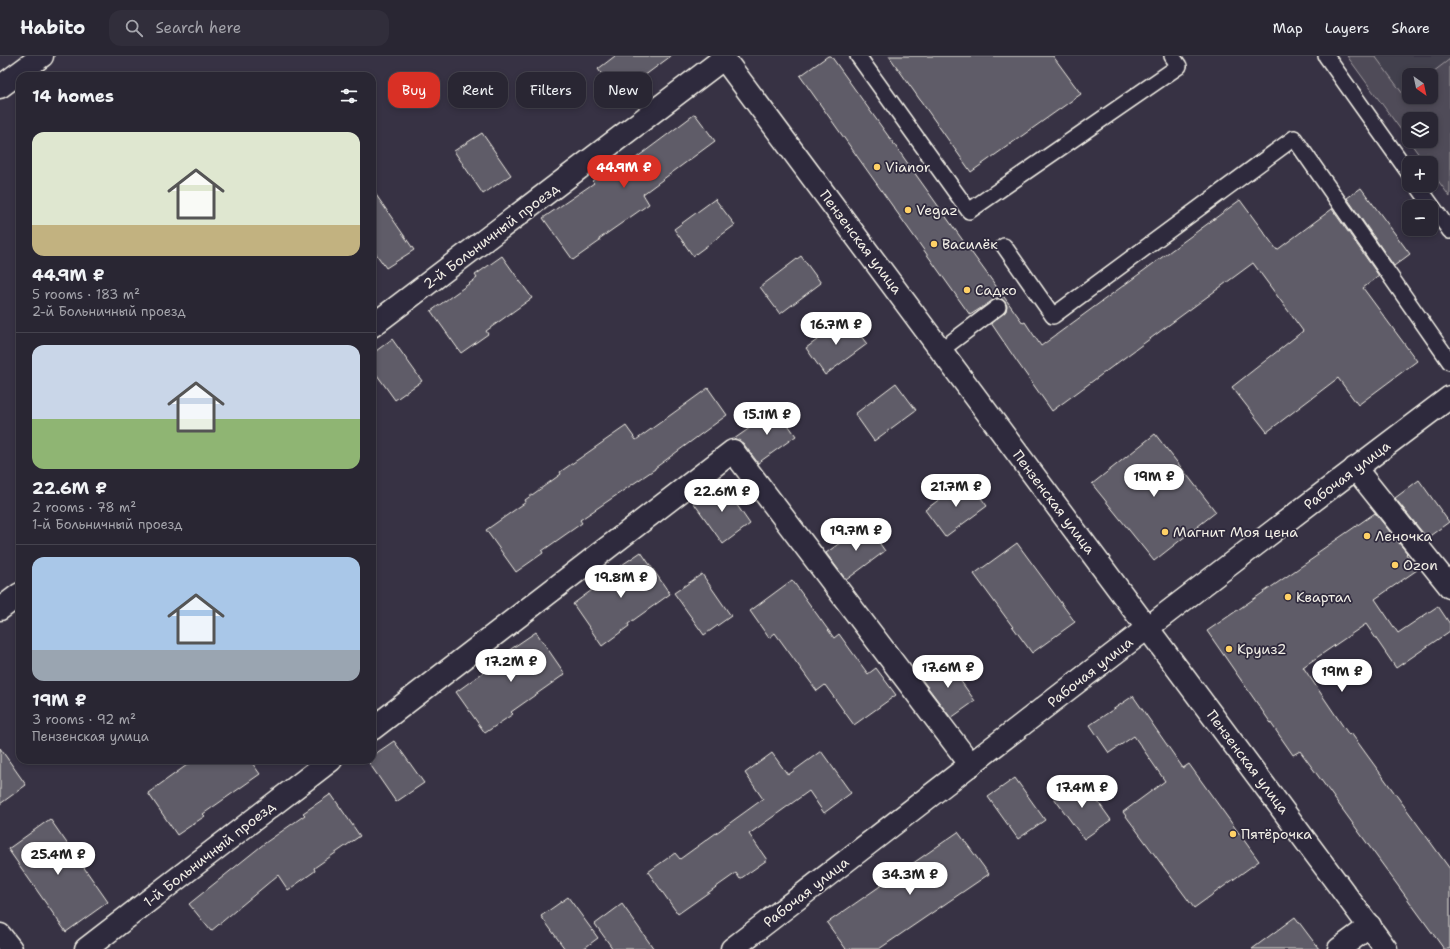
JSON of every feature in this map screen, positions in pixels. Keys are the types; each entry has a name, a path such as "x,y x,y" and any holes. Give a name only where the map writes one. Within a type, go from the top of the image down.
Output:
{"street":[{"path":"20,72 42,56"},
{"name":"2-й Больничный проезд","path":"376,323 723,57"},
{"name":"Пензенская улица","path":"723,57 1386,949"},
{"path":"0,87 16,75"},
{"name":"Рабочая улица","path":"732,949 1147,627 1450,397"},
{"path":"376,726 732,451 971,765"},
{"path":"1355,468 1450,588"},
{"path":"0,609 16,597"},
{"name":"1-й Больничный проезд","path":"86,949 326,764"},
{"path":"1339,949 1370,926"},
{"path":"0,934 11,949"}],"lane":[{"path":"858,56 968,211 1179,66 1172,56"},
{"path":"1326,56 1402,163"},
{"path":"1004,246 1053,316 1294,138 1450,362"},
{"path":"1422,192 1450,231"},
{"path":"941,350 998,307"}],"shaded area":[{"path":"1347,56 1450,56 1450,197 1438,181 1438,156 1420,156 1414,148 1438,148 1438,112 1402,112 1402,131"},
{"path":"1347,56 1375,56 1402,93 1402,104 1438,104 1438,68 1450,59 1450,197 1438,181 1438,156 1420,156 1414,148 1438,148 1438,112 1402,112 1402,131"}],"building":[{"path":"615,56 671,56 649,72 600,72 598,69"},
{"path":"828,56 831,56 969,249 1023,323 1025,322 1041,346 1240,200 1277,250 1332,209 1379,276 1363,288 1417,361 1358,405 1338,378 1267,432 1232,387 1303,331 1253,263 1052,411 991,323 1006,311 1007,306 1005,302 1002,299 997,298 970,315 800,76"},
{"path":"889,56 1053,56 1081,94 971,172"},
{"path":"695,114 715,141 643,194 649,204 599,239 600,241 573,260 543,218 594,183 592,181 620,162 624,167"},
{"path":"482,133 511,175 483,194 454,151"},
{"path":"1361,188 1410,254 1394,266 1347,198"},
{"path":"376,195 414,250 386,268 376,254"},
{"path":"715,199 735,225 693,256 674,229"},
{"path":"502,256 532,298 486,331 488,334 461,353 431,311 477,278 475,275"},
{"path":"801,256 821,283 780,314 760,287"},
{"path":"847,318 867,344 825,375 806,348"},
{"path":"392,339 422,381 395,400 376,374 376,351"},
{"path":"896,383 916,410 874,441 855,414"},
{"path":"708,388 727,415 655,469 580,520 582,523 542,551 543,553 516,572 486,530 526,502 525,500 561,474 560,472 626,426 636,440"},
{"path":"777,409 796,436 758,463 743,443 734,439"},
{"path":"1155,434 1216,512 1154,561 1092,484"},
{"path":"967,479 987,506 945,537 925,510"},
{"path":"1419,480 1449,522 1427,538 1395,498"},
{"path":"721,482 750,524 723,544 693,502"},
{"path":"1375,513 1407,553 1406,554 1417,570 1375,599 1398,633 1438,606 1450,624 1450,631 1396,668 1366,624 1303,667 1349,735 1351,733 1450,869 1450,949 1444,949 1300,751 1293,755 1207,631 1318,555 1317,553"},
{"path":"866,524 885,551 846,580 826,553"},
{"path":"1017,543 1075,622 1032,653 974,574"},
{"path":"641,552 670,594 628,624 629,626 602,646 573,604 615,573 613,571"},
{"path":"702,574 731,616 704,635 674,593"},
{"path":"792,580 834,638 839,634 868,674 876,668 896,695 854,725 825,685 817,691 775,633 769,638 750,611"},
{"path":"536,632 565,674 511,712 513,714 485,733 456,692 510,653 508,651"},
{"path":"945,659 975,701 951,718 920,677"},
{"path":"1133,696 1183,768 1189,764 1259,861 1194,908 1123,812 1165,781 1134,736 1109,753 1090,725"},
{"path":"394,741 424,783 396,802 370,764 376,764 376,753"},
{"path":"0,748 26,785 0,804"},
{"path":"821,751 851,793 824,813 809,791 749,834 767,860 740,879 736,873 678,914 648,872 675,853 680,859 763,799 745,773 772,753 788,775"},
{"path":"188,764 253,764 260,774 203,814 205,816 177,835 148,793"},
{"path":"1015,778 1045,820 1018,839 988,797"},
{"path":"1081,778 1111,820 1084,839 1054,798"},
{"path":"331,794 360,836 314,868 315,871 288,890 278,875 211,931 189,904 265,843 305,815 303,813"},
{"path":"50,819 108,902 66,932 8,849"},
{"path":"958,832 989,874 879,949 846,949 827,923"},
{"path":"568,897 598,938 583,949 565,949 541,916"},
{"path":"622,904 654,949 613,949 595,924"},
{"path":"1295,917 1319,949 1252,949"}],"place":[{"name":"Vianor","path":"877,167"},
{"name":"Vegaz","path":"908,210"},
{"name":"Василёк","path":"934,244"},
{"name":"Садко","path":"967,290"},
{"name":"Магнит Моя цена","path":"1165,532"},
{"name":"Леночка","path":"1367,536"},
{"name":"Ozon","path":"1395,565"},
{"name":"Квартал","path":"1288,597"},
{"name":"Круиз2","path":"1229,649"},
{"name":"Пятёрочка","path":"1233,834"}]}
